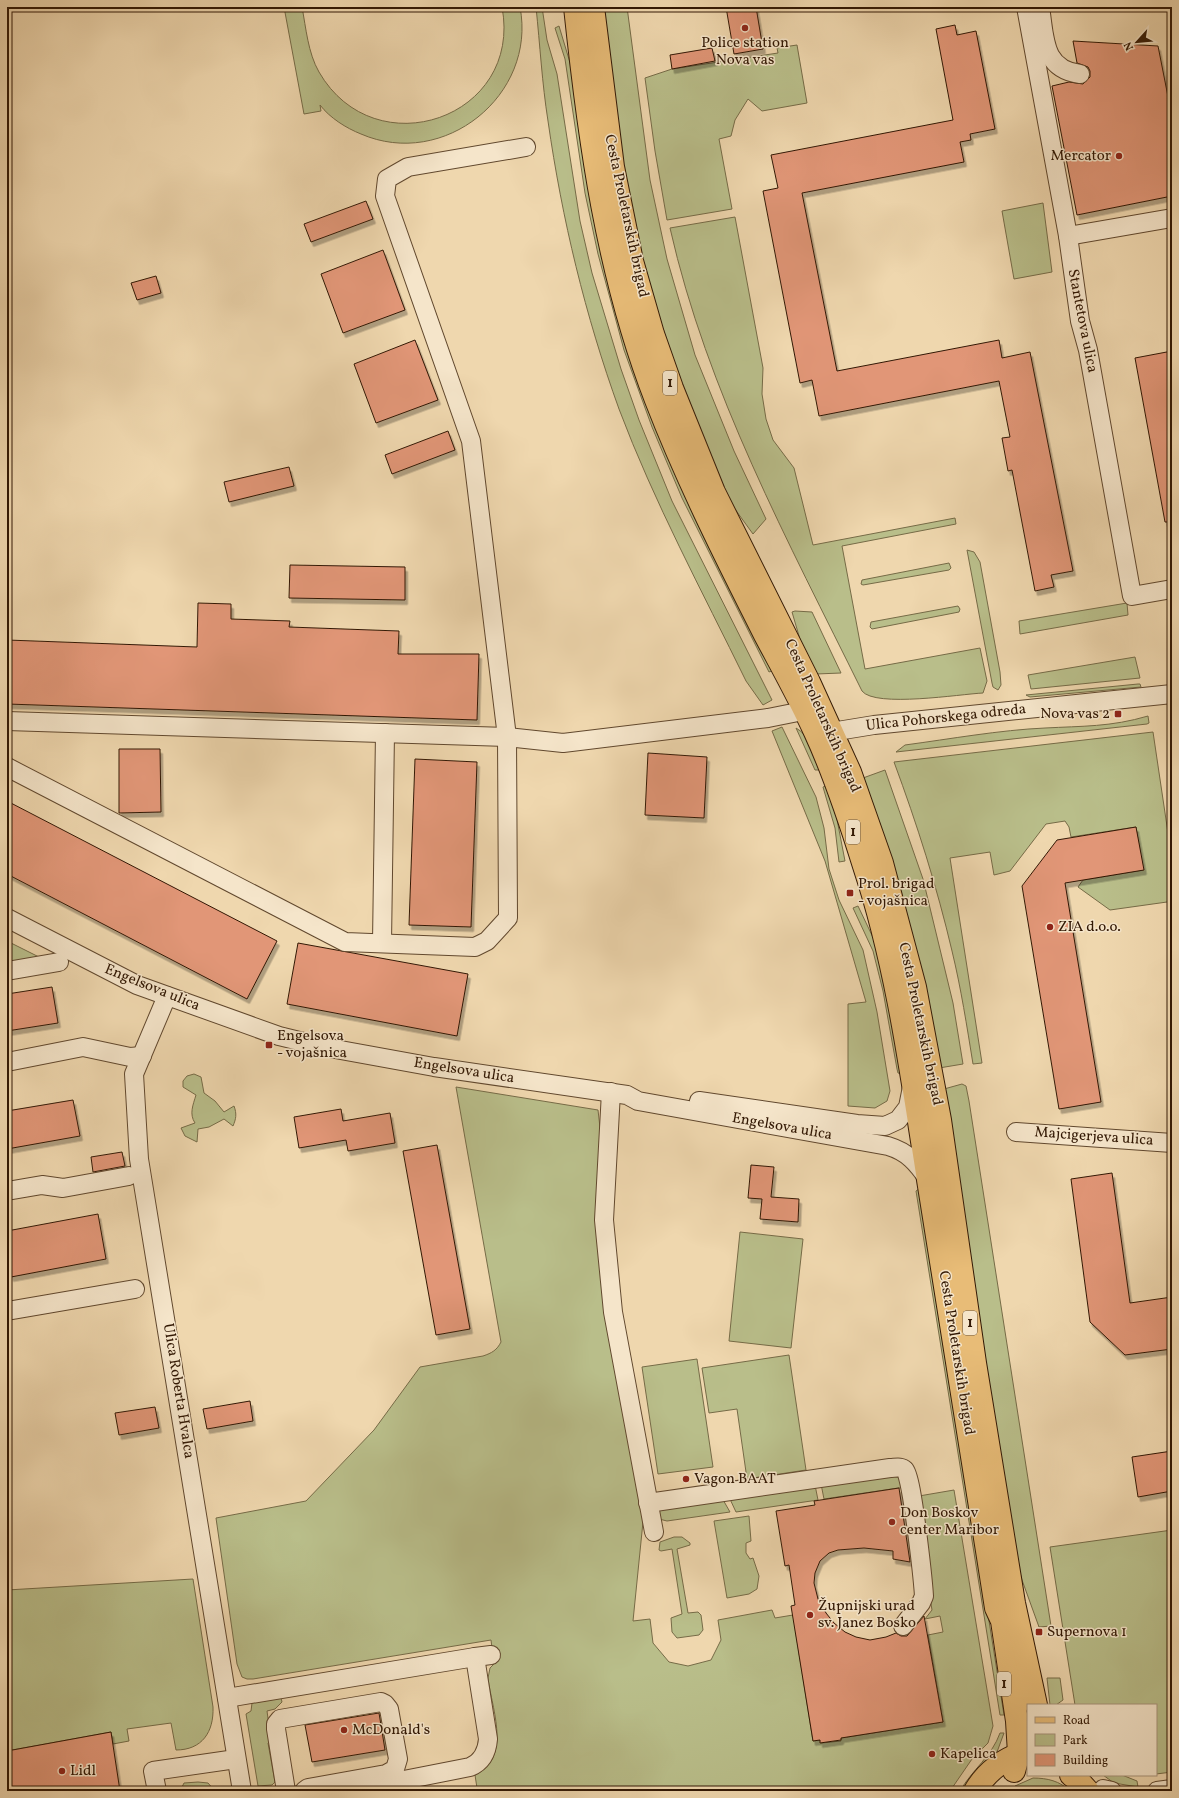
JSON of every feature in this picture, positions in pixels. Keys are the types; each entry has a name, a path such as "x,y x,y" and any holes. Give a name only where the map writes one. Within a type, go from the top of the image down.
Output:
{"main road":[{"name":"Cesta Proletarskih brigad","path":"575,7 588,125 599,193 614,264 654,396 697,498 824,733 850,772 882,863 915,987 926,1036 941,1128 975,1363 1014,1603 1036,1704"},
{"name":"Cesta Proletarskih brigad","path":"593,7 613,167 632,261 653,334 672,388 714,492 812,709"},
{"name":"Cesta Proletarskih brigad","path":"824,733 836,783 865,868 878,914 897,994 913,1084 996,1608 1002,1621 1010,1670 1017,1721 1019,1761"},
{"path":"975,1791 983,1780 1019,1761"},
{"path":"991,1791 1019,1761"},
{"path":"1072,1776 1078,1780 1100,1787"}],"street":[{"name":"Stantetova ulica","path":"1026,7 1068,236 1079,314 1088,350 1132,596 1172,589"},
{"path":"1040,7 1050,56 1054,63 1063,69 1080,74"},
{"path":"7,766 345,942 475,947 487,941 508,918 507,737 471,441 385,196 387,179 408,167 526,147"},
{"path":"1068,236 1172,218"},
{"name":"Ulica Pohorskega odreda","path":"824,733 874,725 1172,694"},
{"path":"7,721 507,737 564,743 768,718 812,709"},
{"path":"382,943 385,733"},
{"name":"Engelsova ulica","path":"7,918 119,977 167,996 279,1036 324,1047 434,1067 619,1093 638,1101 888,1146 899,1149 910,1156 928,1179"},
{"path":"7,971 59,962"},
{"name":"Ulica Roberta Hvalca","path":"167,996 134,1074 139,1159 242,1791"},
{"path":"7,1062 83,1047 130,1057 142,1056"},
{"path":"654,1532 613,1312 604,1220 619,1093 640,1093 857,1124 885,1126 898,1120 908,1107 913,1084"},
{"name":"Majcigerjeva ulica","path":"1016,1132 1172,1143"},
{"path":"7,1191 42,1185 63,1188 129,1176"},
{"path":"7,1311 135,1289"},
{"path":"648,1503 890,1468 905,1469 908,1474 910,1487 924,1596 921,1604 903,1626"},
{"path":"227,1698 483,1656 488,1739 487,1748 480,1761 470,1767 406,1778 394,1783 348,1791"},
{"path":"286,1791 276,1729 276,1724 280,1719 381,1702 385,1704 389,1709 398,1759 395,1769 386,1774 308,1788 304,1791"},
{"path":"157,1791 154,1771 236,1759"},
{"path":"1157,1791 1172,1789"}],"green space":[{"path":"284,7 302,7 308,40 315,65 344,102 374,118 407,123 439,118 468,102 490,78 502,46 502,7 520,7 521,39 514,69 499,95 478,117 452,133 423,142 392,142 361,134 350,129 333,118 320,105 321,111 304,114"},
{"path":"536,7 542,7 547,40 557,74 580,221 592,273 621,369 639,420 672,501 772,700 763,705 746,681 663,512 633,444 607,374 585,302 560,194 546,107"},
{"path":"601,7 627,7 650,180 667,259 695,355 734,451 766,519 753,534 724,494 670,359 630,212"},
{"path":"559,26 574,76 774,670 769,672 682,498 652,427 624,350 598,254 585,193 565,59 555,28"},
{"path":"797,45 807,103 762,111 748,99 735,120 731,136 719,139 732,209 667,220 655,151 645,78 672,69 778,53 777,48"},
{"path":"1043,203 1052,272 1014,279 1002,211"},
{"path":"735,217 763,368 762,394 766,419 773,440 794,468 813,545 955,518 956,524 842,546 865,669 980,648 987,681 983,693 919,699 883,699 870,696 862,691 778,522 752,465 727,407 705,348 686,289 670,228"},
{"path":"967,550 974,552 980,562 1000,672 1001,685 998,690 993,687 992,683"},
{"path":"949,563 951,568 949,570 863,585 861,584 862,580"},
{"path":"1127,603 1128,615 1020,634 1019,621"},
{"path":"958,606 960,609 959,612 872,629 870,627 871,622"},
{"path":"792,612 812,612 841,673 816,674 804,653"},
{"path":"1135,657 1140,678 1031,689 1028,675"},
{"path":"1140,684 1141,687 1030,697 1026,695"},
{"path":"1148,716 1149,723 1147,724 896,752 905,745 1028,729 1109,724"},
{"path":"782,727 816,797 824,828 829,869 839,900 863,950 877,1012 890,1091 887,1101 875,1108 848,1106 848,1004 866,1002 825,861 772,731"},
{"path":"796,728 801,731 808,741 820,770 815,770"},
{"path":"1153,732 1172,860 1172,899 1167,902 1110,910 1078,887 1083,880 1143,870 1136,827 1071,837 1069,827 1065,821 1046,824 1010,871 994,875 990,852 950,858 982,1063 973,1064 964,1008 940,903 911,809 894,762"},
{"path":"885,770 923,879 953,1003 963,1064 939,1068 863,778"},
{"path":"826,786 835,809 845,861 839,862 835,828 823,787"},
{"path":"858,906 879,950 902,1074 898,1073 897,1069 883,991 873,951 853,908"},
{"path":"7,941 47,961 7,968"},
{"path":"194,1074 201,1077 204,1093 215,1101 224,1112 234,1106 236,1114 233,1126 224,1119 209,1127 198,1129 197,1142 185,1136 181,1128 195,1123 192,1113 196,1095 183,1087 183,1081 187,1076"},
{"path":"962,1084 966,1086 969,1101 1051,1626 1039,1627 1016,1559 944,1089"},
{"path":"456,1087 598,1110 644,1512 633,1621 650,1619 653,1643 669,1662 688,1666 711,1660 721,1640 718,1620 772,1610 775,1618 793,1615 813,1741 820,1740 821,1743 841,1741 841,1738 943,1722 928,1635 943,1632 940,1616 925,1619 932,1610 923,1555 919,1496 954,1490 993,1726 988,1743 972,1759 950,1791 462,1791 477,1788 475,1775 486,1767 493,1757 496,1745 497,1732 488,1678 490,1668 494,1664 491,1640 253,1679 242,1677 237,1664 216,1518 306,1501 374,1430 420,1367 483,1356 494,1351 501,1342"},
{"path":"920,1188 1004,1715 1000,1715 916,1191"},
{"path":"740,1232 803,1239 791,1348 729,1341"},
{"path":"789,1355 806,1470 747,1479 737,1409 709,1413 702,1368"},
{"path":"697,1359 713,1467 658,1474 642,1367"},
{"path":"897,1471 905,1487 824,1499 821,1484"},
{"path":"815,1485 818,1500 736,1512 729,1497"},
{"path":"722,1498 730,1512 667,1521 659,1519 659,1509"},
{"path":"749,1516 751,1541 746,1543 746,1553 750,1559 753,1558 759,1576 757,1589 749,1594 727,1598 714,1521"},
{"path":"1172,1530 1172,1772 1157,1774 1157,1704 1075,1704 1050,1547"},
{"path":"674,1537 682,1537 690,1543 690,1545 677,1549 688,1613 698,1612 701,1615 703,1630 699,1635 677,1638 672,1632 671,1618 682,1614 672,1549 659,1550 660,1542"},
{"path":"193,1579 213,1707 213,1716 209,1732 205,1738 193,1747 176,1750 171,1723 127,1729 129,1741 113,1744 111,1732 7,1751 7,1590"},
{"path":"1047,1678 1060,1678 1063,1700 1057,1704 1050,1704"},
{"path":"281,1698 282,1702 275,1709 267,1711 271,1741 268,1743 275,1782 272,1785 258,1786 246,1714 251,1711 252,1703"},
{"path":"1000,1733 1004,1733 997,1752 966,1791 960,1791 992,1749"},
{"path":"1104,1776 1124,1776 1137,1781 1138,1787 1114,1783"},
{"path":"1033,1778 1053,1781 1070,1791 1010,1791 1015,1786"},
{"path":"184,1783 208,1783 215,1791 181,1789"}],"building":[{"name":"Police station Nova vas","path":"726,7 756,7 763,49 734,54"},
{"path":"955,25 957,35 976,31 995,129 970,134 971,140 960,142 964,162 802,193 837,371 999,340 1002,358 1030,352 1073,571 1051,575 1054,587 1035,591 1012,470 1008,471 1002,438 1010,437 999,381 819,416 812,380 800,383 763,191 778,188 771,155 953,120 936,29"},
{"name":"Mercator","path":"1073,41 1158,46 1172,117 1172,196 1077,215 1052,86 1069,82 1083,84 1090,77 1088,67 1077,63"},
{"path":"712,48 715,61 672,69 670,55"},
{"path":"366,201 373,219 311,242 304,224"},
{"path":"383,250 405,310 343,333 321,274"},
{"path":"156,276 161,293 137,300 131,283"},
{"path":"415,340 438,400 376,423 354,364"},
{"path":"1172,351 1172,522 1165,522 1135,358"},
{"path":"448,431 455,450 392,474 385,455"},
{"path":"289,467 294,486 229,502 224,482"},
{"path":"290,565 405,567 405,600 289,598"},
{"path":"198,603 231,604 231,619 290,621 289,627 399,631 398,654 479,654 477,720 7,704 7,640 197,647"},
{"path":"119,749 160,749 161,812 119,813"},
{"path":"648,753 707,757 704,818 645,815"},
{"path":"415,759 477,762 471,927 409,925"},
{"path":"7,801 277,941 247,999 7,874"},
{"path":"1136,827 1144,870 1065,883 1101,1102 1059,1109 1022,886 1057,840"},
{"path":"298,943 468,974 457,1036 287,1004"},
{"path":"52,987 58,1023 7,1031 7,994"},
{"path":"73,1100 80,1136 7,1149 7,1111"},
{"path":"341,1109 343,1121 390,1113 395,1143 348,1151 346,1140 299,1148 294,1117"},
{"path":"437,1145 470,1329 436,1335 403,1151"},
{"path":"122,1152 125,1166 93,1172 91,1157"},
{"path":"751,1165 774,1167 771,1197 799,1199 798,1222 760,1219 762,1199 748,1198"},
{"path":"1112,1173 1130,1303 1172,1297 1172,1349 1125,1355 1090,1322 1071,1179"},
{"path":"98,1214 106,1259 11,1277 7,1257 7,1231"},
{"path":"250,1401 253,1421 207,1429 203,1409"},
{"path":"155,1407 159,1428 119,1435 115,1413"},
{"path":"1172,1451 1172,1491 1138,1497 1132,1457"},
{"name":"Župnijski urad sv. Janez Bosko","path":"899,1488 910,1562 893,1559 893,1551 864,1548 838,1550 829,1553 820,1561 815,1573 814,1583 818,1599 826,1613 834,1623 845,1632 856,1637 870,1640 886,1637 896,1633 901,1636 907,1636 924,1616 943,1722 841,1738 841,1740 820,1743 820,1740 813,1741 791,1606 795,1605 789,1565 785,1566 776,1511 815,1505 814,1501"},
{"name":"McDonald's","path":"379,1713 385,1750 312,1762 305,1725"},
{"name":"Lidl","path":"111,1732 120,1791 7,1791 7,1751"}],"place":[{"name":"Police station Nova vas","path":"745,28"},
{"name":"Mercator","path":"1119,156"},
{"name":"Nova vas 2","path":"1118,714"},
{"name":"Prol. brigad - vojašnica","path":"850,893"},
{"name":"ZIA d.o.o.","path":"1050,927"},
{"name":"Engelsova - vojašnica","path":"269,1045"},
{"name":"Vagon BAAT","path":"686,1479"},
{"name":"Don Boskov center Maribor","path":"892,1522"},
{"name":"Župnijski urad sv. Janez Bosko","path":"810,1615"},
{"name":"Supernova 1","path":"1039,1632"},
{"name":"McDonald's","path":"344,1730"},
{"name":"Kapelica","path":"932,1754"},
{"name":"Lidl","path":"62,1771"}]}
